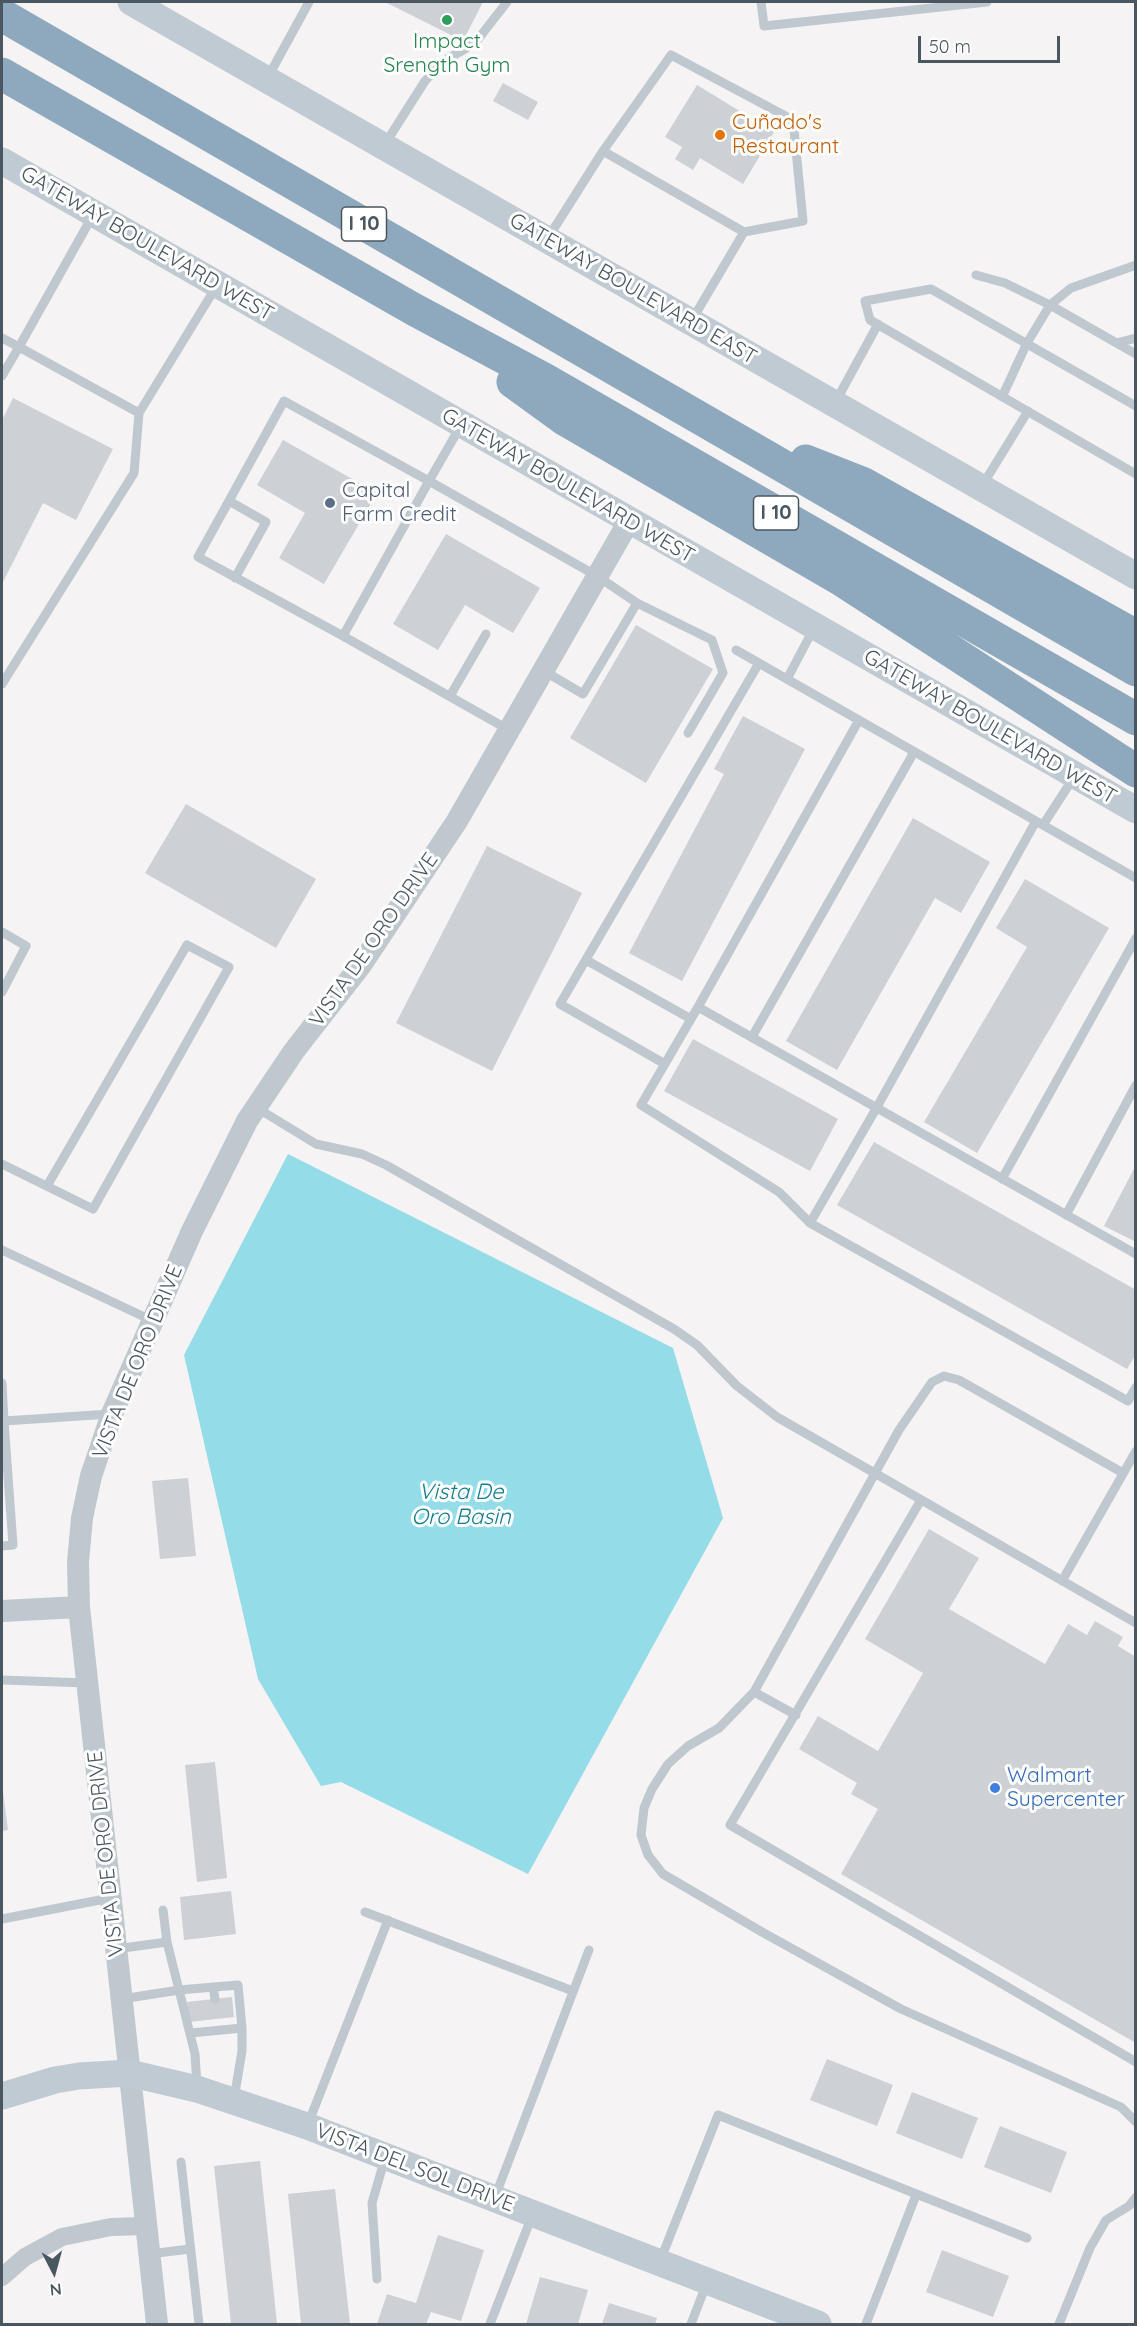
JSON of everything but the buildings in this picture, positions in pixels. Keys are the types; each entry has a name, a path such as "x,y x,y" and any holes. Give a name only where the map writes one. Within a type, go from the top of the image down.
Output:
{"highway":[{"path":"2,8 14,22"},
{"name":"I 10","path":"14,22 1136,670"},
{"name":"I 10","path":"2,74 415,310 544,379 1136,719"},
{"path":"415,310 564,419 840,579 1136,771"},
{"path":"700,420 862,483 1136,636"}],"main road":[{"name":"GATEWAY BOULEVARD EAST","path":"131,2 161,13 267,79 1136,576"},
{"name":"GATEWAY BOULEVARD WEST","path":"2,161 1136,810"},
{"name":"VISTA DEL SOL DRIVE","path":"2,2096 55,2080 129,2073 197,2089 307,2126 818,2325"}],"street":[{"name":"VISTA DE ORO DRIVE","path":"157,2325 79,1606 78,1562 82,1518 91,1476 112,1414 153,1321 222,1167 255,1107 294,1050 362,965 457,821 629,521"},
{"path":"2,1611 79,1606"},
{"path":"2,2277 24,2257 62,2237 111,2227 146,2226"}],"lane":[{"path":"267,79 309,2"},
{"path":"384,146 425,81 444,61 475,43 507,2"},
{"path":"761,2 764,26 987,2"},
{"path":"548,240 603,151 671,55 793,120 803,221 744,232 603,151"},
{"path":"2,376 94,214"},
{"path":"691,322 744,232"},
{"path":"1002,397 1028,343 1050,305 1071,288 1136,265"},
{"path":"976,275 1005,283 1050,305 1136,354"},
{"path":"2,684 134,472 139,413 217,285"},
{"path":"1136,406 931,289 865,302 870,320 1136,474"},
{"path":"834,404 878,324"},
{"path":"2,338 139,413"},
{"path":"1116,343 1136,338"},
{"path":"509,730 198,557 284,401 597,576 637,603 712,640 723,673 688,733"},
{"path":"981,488 1028,411"},
{"path":"343,636 462,425"},
{"path":"229,501 266,522 235,578"},
{"path":"543,670 583,694 637,603"},
{"path":"787,679 815,627"},
{"path":"450,696 486,634"},
{"path":"735,650 1136,878"},
{"path":"665,1064 560,1004 759,663"},
{"path":"859,720 641,1105 778,1192 810,1223 1128,1401 1136,1387"},
{"path":"752,1037 914,752"},
{"path":"810,1223 1039,823 1076,775"},
{"path":"2,932 26,946 2,992"},
{"path":"1002,1179 1136,938"},
{"path":"2,1164 93,1209 229,967 187,945 47,1186"},
{"path":"586,960 691,1019"},
{"path":"698,1007 1136,1254"},
{"path":"1066,1215 1136,1086"},
{"path":"255,1107 316,1144 362,1154 386,1165 674,1329 697,1345 737,1386 777,1417 1136,1623"},
{"path":"2,1250 153,1321"},
{"path":"1123,1473 959,1380 944,1376 932,1382 898,1430 754,1692 718,1728 687,1746 668,1764 652,1789 644,1808 641,1835 648,1855 663,1874 901,2009 1121,2107 1136,2122"},
{"path":"2,1383 13,1545 2,1546"},
{"path":"4,1421 112,1414"},
{"path":"1062,1581 1136,1450"},
{"path":"921,1500 730,1825 1136,2062"},
{"path":"2,1680 87,1683"},
{"path":"754,1692 796,1715"},
{"path":"2,1919 110,1898"},
{"path":"163,1910 167,1942 195,2054 197,2089"},
{"path":"365,1912 573,1991"},
{"path":"307,2126 388,1920"},
{"path":"116,1949 167,1942"},
{"path":"495,2199 588,1950"},
{"path":"122,1999 238,1984 242,2051 234,2101"},
{"path":"213,1987 215,1999"},
{"path":"217,2019 218,2030"},
{"path":"190,2033 242,2028"},
{"path":"659,2263 718,2115 1027,2238"},
{"path":"377,2280 372,2203 386,2157"},
{"path":"181,2162 199,2325"},
{"path":"866,2325 916,2195"},
{"path":"1059,2325 1090,2248 1106,2220 1129,2206 1136,2197"},
{"path":"490,2325 533,2214"},
{"path":"149,2254 190,2249"},
{"path":"691,2325 707,2282"}],"water":[{"name":"Vista De Oro Basin","path":"288,1154 673,1348 723,1518 528,1874 341,1782 321,1786 258,1679 184,1355"}],"place":[{"name":"Impact Srength Gym","path":"447,20"},
{"name":"Cuñado's Restaurant","path":"720,135"},
{"name":"Capital Farm Credit","path":"330,503"},
{"name":"Walmart Supercenter","path":"995,1788"}]}
